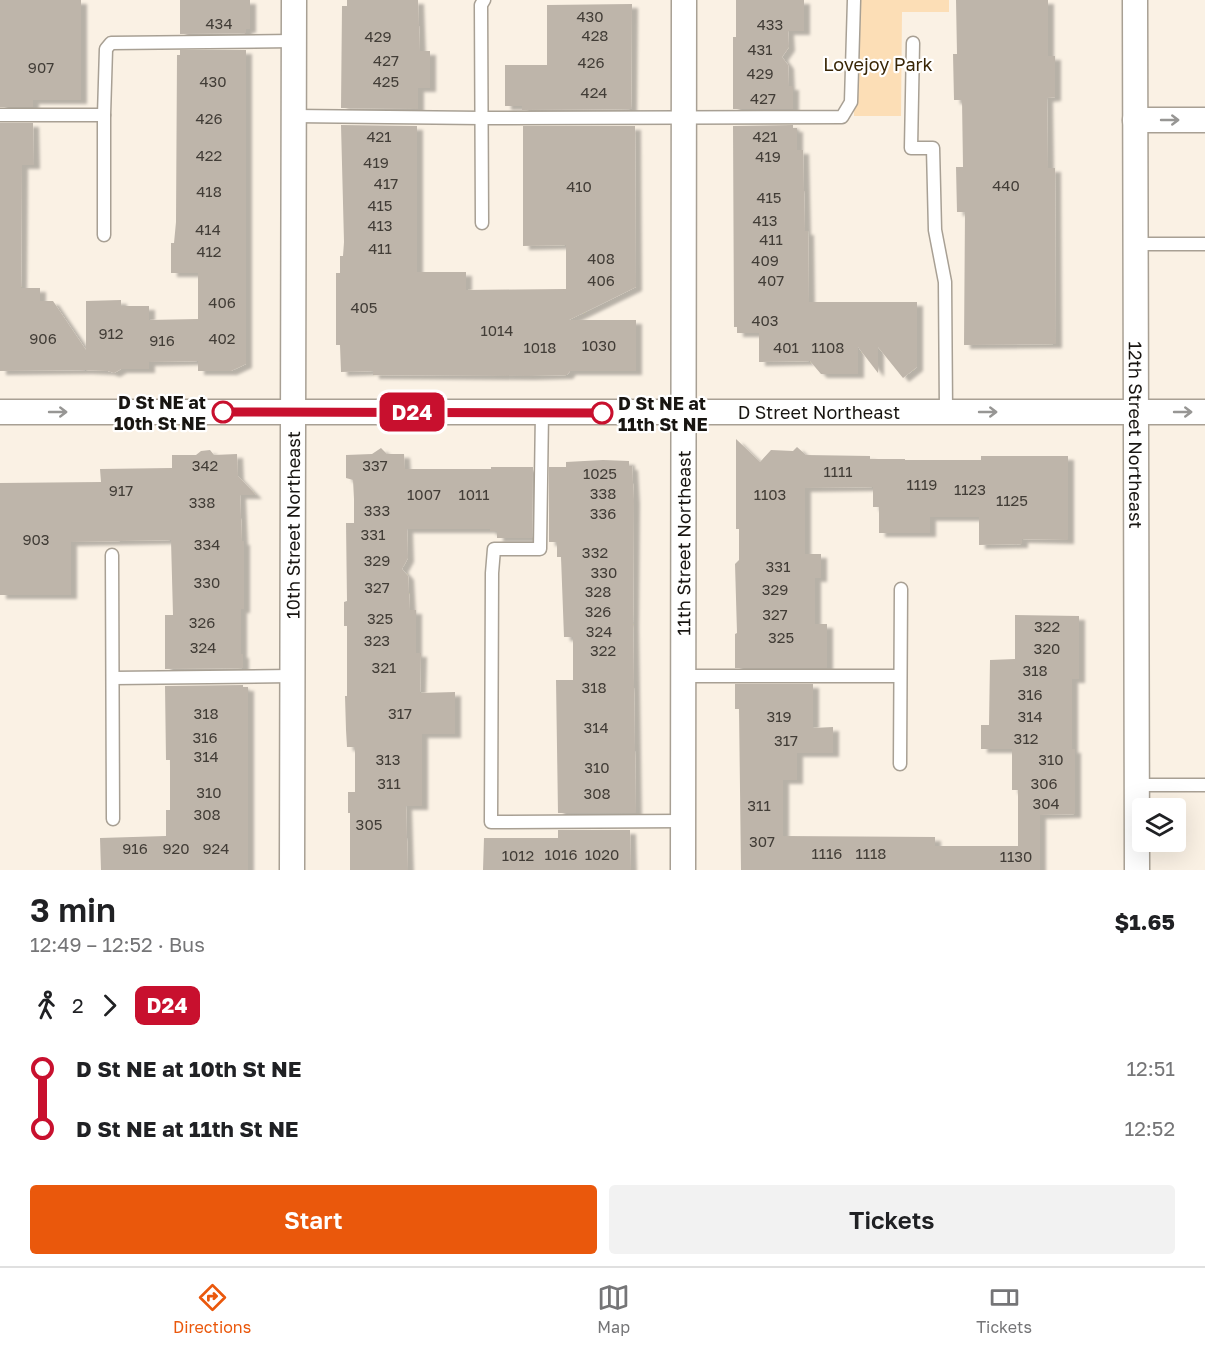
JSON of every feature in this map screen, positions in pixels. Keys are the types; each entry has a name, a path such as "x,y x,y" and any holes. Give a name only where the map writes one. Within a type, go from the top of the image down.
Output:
{"street":[{"name":"10th Street Northeast","path":"292,870 294,0"},
{"name":"11th Street Northeast","path":"683,870 684,0"},
{"name":"12th Street Northeast","path":"1135,0 1137,870"},
{"path":"1136,120 1205,120"},
{"name":"D Street Northeast","path":"0,412 1205,412"}],"lane":[{"path":"483,223 481,5 484,0"},
{"path":"293,116 843,117 851,102 854,0"},
{"path":"104,235 106,49 111,43 293,41"},
{"path":"913,43 911,148 933,148 935,230 945,282 946,412"},
{"path":"0,115 104,115"},
{"path":"1136,244 1205,244"},
{"path":"542,412 540,549 494,549 491,822 683,821"},
{"path":"112,555 113,819"},
{"path":"900,764 901,590"},
{"path":"113,678 292,676"},
{"path":"683,676 900,676"},
{"path":"1137,784 1205,785"}],"green space":[{"name":"Lovejoy Park","path":"855,0 949,0 949,12 902,12 901,116 854,116"}],"building":[{"path":"0,0 81,0 81,100 33,100 33,107 0,107"},
{"path":"180,0 250,0 250,29 246,29 246,33 180,34"},
{"path":"347,0 418,0 420,51 430,51 430,88 418,88 418,109 341,108 342,6 347,6"},
{"path":"736,0 804,0 804,31 788,31 789,47 782,57 788,65 789,86 793,86 793,109 733,109 733,37 736,37"},
{"path":"956,0 1048,0 1048,56 1055,56 1055,97 1047,98 1048,168 1055,168 1056,344 964,345 965,212 957,212 956,167 963,167 962,100 954,100 953,54 957,54"},
{"path":"632,4 631,109 522,110 522,106 505,106 505,65 547,65 547,5"},
{"path":"180,50 246,50 246,364 231,371 198,371 198,361 149,362 149,369 121,369 114,373 86,370 0,371 0,123 33,123 34,165 22,165 21,288 40,288 40,301 53,301 86,350 86,301 121,300 121,306 149,306 149,320 198,319 198,273 171,273 171,243 174,243 176,222 177,55 180,55"},
{"path":"341,125 417,126 417,272 466,272 466,290 566,289 566,245 523,246 523,126 635,126 636,287 569,320 636,320 636,371 570,371 567,375 529,376 373,375 373,371 341,372 340,345 336,345 336,273 340,273 340,256 343,256 344,242"},
{"path":"793,125 793,128 797,128 797,150 803,150 805,231 808,231 809,302 917,302 917,367 903,378 878,347 878,373 858,347 858,374 821,374 810,361 759,362 759,333 737,333 737,327 734,327 733,126"},
{"path":"736,439 760,462 771,450 793,451 797,447 806,455 870,456 870,459 981,460 981,456 1068,456 1068,540 1022,539 1022,544 979,545 979,517 930,517 930,533 879,533 879,507 873,507 873,487 805,488 805,554 821,554 821,578 815,578 815,624 827,624 827,668 735,668 735,634 737,633 735,564 739,560 739,529 736,529"},
{"path":"381,448 387,454 404,454 405,469 533,467 532,538 497,538 497,531 490,531 490,529 407,529 408,558 402,569 408,576 410,610 416,610 416,653 421,653 420,693 455,692 455,734 422,734 422,806 406,806 408,870 350,870 348,792 355,792 355,747 347,747 345,696 347,696 347,626 344,626 344,602 347,601 346,523 354,523 354,499 353,480 346,478 346,455 372,454"},
{"path":"210,450 214,455 237,454 238,476 256,495 240,495 242,541 244,541 244,609 241,609 243,668 165,669 165,615 173,615 171,540 71,542 71,595 0,595 0,483 101,482 100,469 172,468 172,455 196,455 201,451"},
{"path":"629,461 629,466 632,466 636,813 558,813 556,680 573,680 573,637 564,637 561,557 557,557 557,542 549,542 549,467 566,467 566,462"},
{"path":"1015,615 1079,616 1079,679 1072,679 1075,814 1040,815 1040,870 741,870 739,709 735,709 735,684 813,684 813,728 833,727 833,753 797,753 797,780 783,780 783,836 935,837 935,846 1018,846 1018,790 1012,790 1012,749 981,749 981,725 989,725 990,660 1015,659"},
{"path":"243,685 243,687 248,687 248,870 101,870 100,838 166,836 166,810 170,810 170,760 166,760 165,686"},
{"path":"558,830 630,830 631,870 483,870 484,838 558,838"}],"bus line":[{"name":"D24","path":"223,412 602,413"}],"place":[{"name":"D St NE at 10th St NE","path":"223,412"},
{"name":"D St NE at 11th St NE","path":"602,413"}]}
